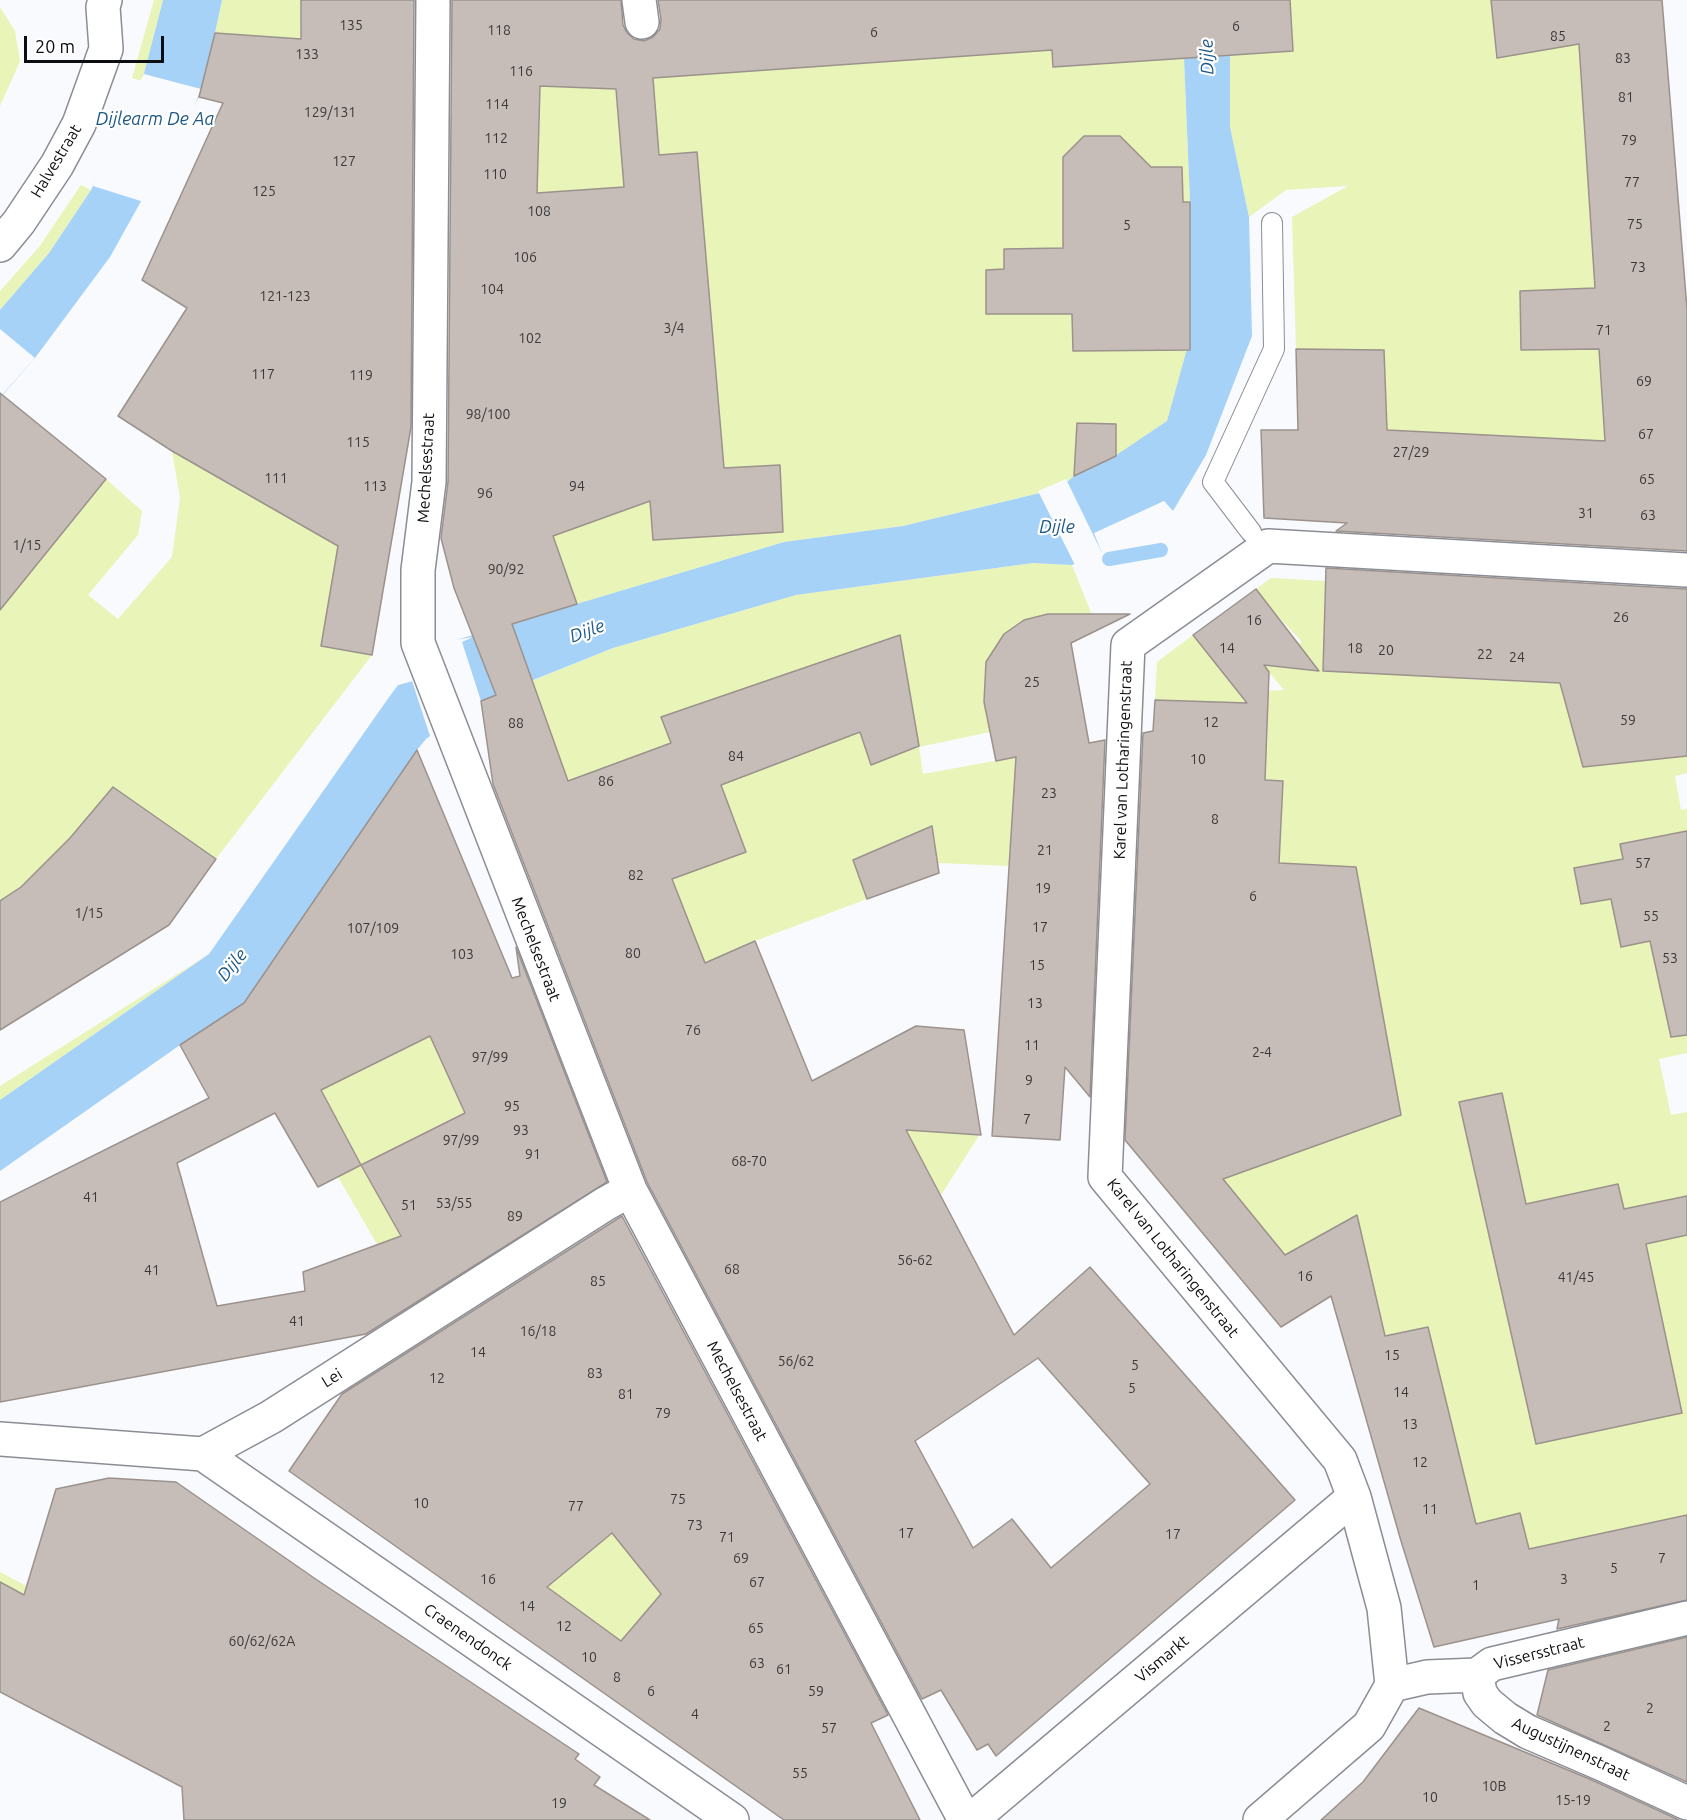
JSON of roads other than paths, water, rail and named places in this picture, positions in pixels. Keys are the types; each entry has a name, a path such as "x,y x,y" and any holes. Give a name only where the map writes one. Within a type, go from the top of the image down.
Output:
{"street":[{"name":"Halvestraat","path":"0,245 19,222 57,165 79,124 106,49 103,7 105,0"},
{"name":"Mechelsestraat","path":"433,0 429,482 418,570 418,643 630,1190 965,1820"},
{"name":"Karel van Lotharingenstraat","path":"1354,1497 1340,1460 1105,1177 1128,645 1268,546 1687,570"},
{"name":"Lei","path":"203,1454 271,1417 595,1210 630,1190"},
{"path":"0,1439 203,1454"},
{"name":"Craenendonck","path":"203,1454 732,1820"},
{"path":"1260,1820 1369,1726 1392,1685 1384,1608 1354,1497"},
{"name":"Vismarkt","path":"971,1820 1354,1497"},
{"name":"Vissersstraat","path":"1392,1685 1427,1677 1477,1675 1492,1664 1687,1618"},
{"name":"Augustijnenstraat","path":"1477,1675 1480,1693 1487,1703 1520,1728 1687,1803"}],"lane":[{"path":"1251,532 1213,482 1274,349 1272,223"}],"water":[{"name":"Dijlearm De Aa","path":"163,0 222,0 199,97 110,257 35,358 0,398 0,310 49,253 91,190 142,81"},
{"name":"Dijle","path":"1230,55 1230,127 1249,217 1252,336 1206,455 1173,511 1164,501 1094,533 1102,553 1072,565 1033,563 796,595 613,648 481,701 454,716 450,723 426,739 417,750 243,1005 180,1045 0,1171 0,1100 209,954 398,685 412,681 453,641 784,542 903,526 1040,493 1067,482 1074,476 1115,456 1167,421 1190,338 1190,202 1184,58"}],"waterway":[{"path":"1109,559 1161,550"}]}
